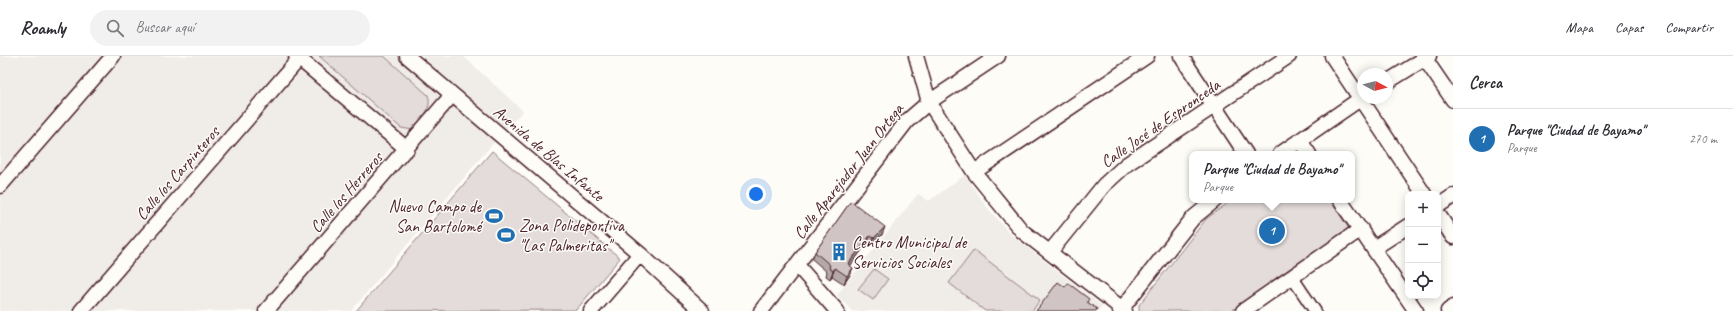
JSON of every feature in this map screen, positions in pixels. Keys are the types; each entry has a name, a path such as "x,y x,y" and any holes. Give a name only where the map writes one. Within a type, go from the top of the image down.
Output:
{"street":[{"path":"0,186 113,56"},
{"name":"Avenida de Blas Infante","path":"407,56 640,254 702,311"},
{"path":"916,56 928,102 974,172 1022,231 1123,310 1193,218 1211,203"},
{"name":"Calle Aparejador Juan Ortega","path":"761,311 907,121 928,102 998,56"},
{"path":"974,172 1146,56"},
{"path":"1181,56 1244,151"},
{"name":"Calle José de Espronceda","path":"1050,252 1104,185 1127,164 1289,56"},
{"path":"1332,56 1357,91"},
{"path":"298,57 407,149"},
{"name":"Calle los Carpinteros","path":"81,311 298,57"},
{"path":"1393,78 1426,57 1453,100"},
{"name":"Calle los Herreros","path":"266,311 452,95"},
{"path":"1285,151 1357,101"},
{"path":"1366,104 1422,191"},
{"path":"1300,141 1307,151"},
{"path":"1441,204 1453,196"},
{"path":"1342,203 1416,311"},
{"path":"1441,219 1453,237"},
{"path":"1374,248 1406,227"},
{"path":"1243,311 1361,229"},
{"path":"591,311 640,254"},
{"path":"797,265 837,311"},
{"path":"1292,277 1315,311"},
{"path":"1448,311 1453,307"}],"shaded area":[{"path":"0,56 463,56 523,111 500,135 351,311 0,311"},
{"path":"319,56 384,56 428,95 428,109 413,130 401,128"},
{"name":"Zona Polideportiva \"Las Palmeritas\"","path":"492,151 620,258 576,310 356,311"},
{"path":"965,175 987,207 1010,234 1102,306 1098,311 852,311 837,295 918,194 929,201"},
{"path":"1228,203 1332,203 1349,229 1231,311 1139,311 1139,305 1206,219"},
{"path":"974,250 1040,300 1032,311 985,311 949,283"},
{"path":"874,269 888,279 873,300 858,289"}],"building":[{"name":"Centro Municipal de Servicios Sociales","path":"851,201 885,227 874,238 870,236 848,264 853,268 847,276 835,268 833,271 829,268 830,265 815,252"},
{"path":"1058,282 1065,287 1068,283 1089,299 1087,302 1097,309 1096,311 1036,311"}],"place":[{"name":"Nuevo Campo de San Bartolomé","path":"494,216"},
{"name":"Parque \"Ciudad de Bayamo\"","path":"1272,231"},
{"name":"Zona Polideportiva \"Las Palmeritas\"","path":"506,235"},
{"name":"Centro Municipal de Servicios Sociales","path":"839,252"}]}
